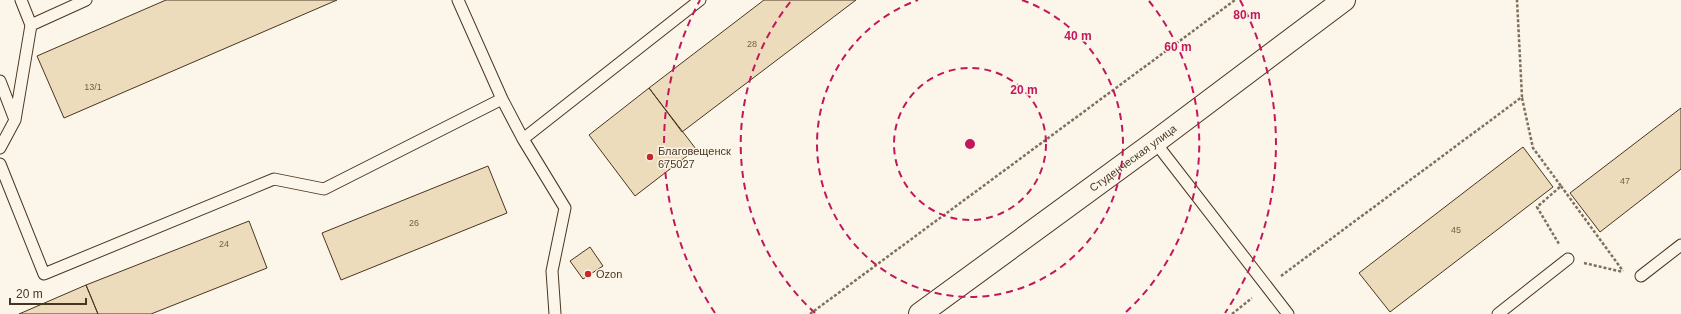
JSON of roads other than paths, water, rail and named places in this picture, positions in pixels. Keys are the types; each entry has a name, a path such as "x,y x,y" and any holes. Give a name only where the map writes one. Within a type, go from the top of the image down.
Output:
{"street":[{"name":"Студенческая улица","path":"920,314 1155,142 1344,0"}],"lane":[{"path":"0,148 16,120 31,25 21,0"},
{"path":"31,25 86,0"},
{"path":"458,0 502,99 523,139 565,208 552,271 555,314"},
{"path":"523,139 700,0"},
{"path":"0,81 16,120"},
{"path":"0,164 44,274 274,179 324,188 502,99"},
{"path":"1155,142 1288,314"},
{"path":"1640,276 1681,244"},
{"path":"1498,314 1568,259"}],"place":[{"name":"Благовещенск 675027","path":"650,157"},
{"name":"Ozon","path":"588,274"}]}
